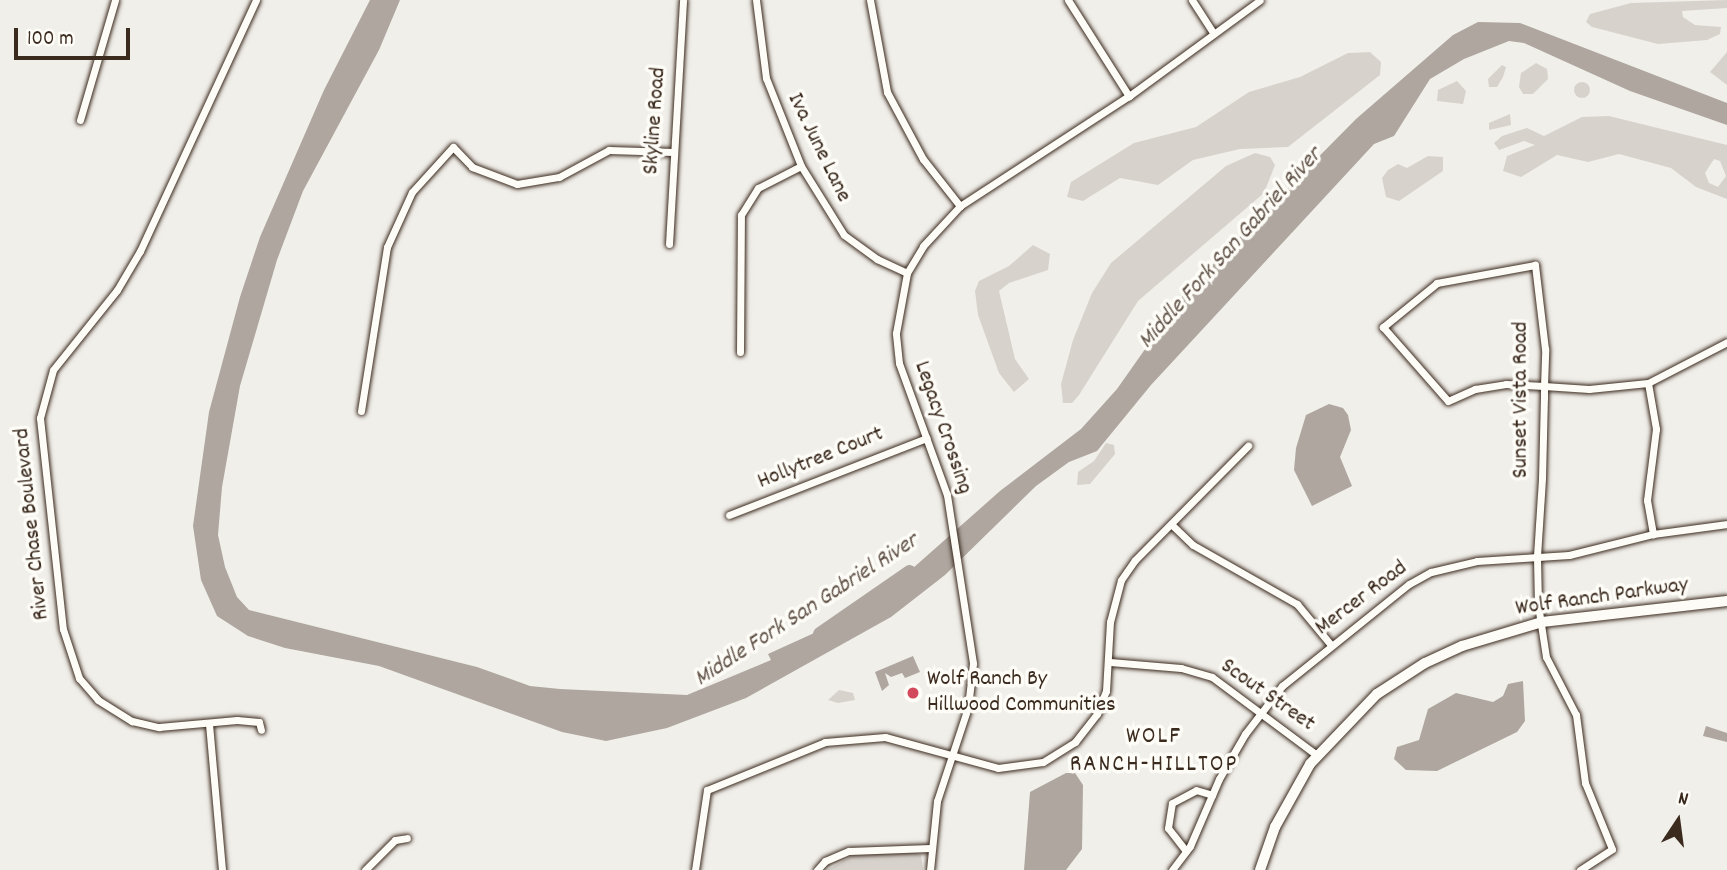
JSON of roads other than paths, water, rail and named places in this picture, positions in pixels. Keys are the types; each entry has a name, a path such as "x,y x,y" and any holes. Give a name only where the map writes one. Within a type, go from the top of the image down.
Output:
{"street":[{"path":"80,120 115,0"},
{"name":"River Chase Boulevard","path":"256,0 140,251 117,290 53,370 40,418 63,629 79,678 98,700 132,721 159,727 259,722 261,730"},
{"name":"Skyline Road","path":"669,244 683,0"},
{"name":"Iva June Lane","path":"756,0 766,78 801,166 845,235 877,259 907,273"},
{"path":"870,0 887,92 923,159 960,206"},
{"path":"1068,0 1129,96"},
{"path":"1192,0 1214,34"},
{"name":"Legacy Crossing","path":"930,870 930,848 937,801 953,757 973,686 950,512 928,438 899,363 896,333 907,273 923,247 960,206 1129,96 1260,0"},
{"path":"361,411 387,247 412,192 453,147 472,167 517,184 559,177 609,150 673,152"},
{"path":"740,352 741,215 758,188 801,166"},
{"name":"Sunset Vista Road","path":"1544,386 1475,389 1448,401 1383,327 1437,283 1535,265 1545,349 1544,386 1537,556 1546,657 1582,733 1585,783 1612,849 1580,870"},
{"path":"1544,386 1616,388 1648,383 1727,342"},
{"path":"1648,383 1656,429 1647,500 1653,534"},
{"name":"Hollytree Court","path":"729,515 928,438"},
{"path":"695,870 707,790 825,742 863,737 906,741 983,766 1020,768 1057,755 1075,742 1097,714 1110,662 1110,622 1121,580 1171,524 1248,446"},
{"path":"1171,524 1193,545 1297,604 1331,645"},
{"name":"Mercer Road","path":"1172,870 1186,851 1212,795 1261,713 1282,686 1393,595 1431,572 1477,561 1569,555 1653,534 1727,524"},
{"name":"Wolf Ranch Parkway","path":"1260,870 1292,793 1318,756 1377,694 1425,663 1462,646 1542,622 1727,601"},
{"name":"Scout Street","path":"1110,662 1197,672 1226,686 1318,756"},
{"path":"209,724 222,870"},
{"path":"1186,851 1168,828 1172,803 1196,790 1212,795"},
{"path":"365,870 395,841 407,838"},
{"path":"817,870 825,861 849,851 930,848"}],"water":[{"path":"370,0 400,0 379,50 303,191 277,260 240,386 222,487 218,535 225,567 237,597 249,610 477,667 530,686 560,689 687,695 771,660 768,654 845,619 886,592 1000,491 1081,429 1117,389 1186,291 1356,119 1453,35 1478,22 1520,23 1727,103 1727,125 1630,91 1524,43 1509,41 1464,59 1430,79 1394,136 1374,144 1151,385 1097,451 1069,462 1036,486 945,575 891,617 746,698 667,728 606,741 562,732 379,666 285,648 248,636 217,616 201,580 193,526 209,412 240,297 260,237 324,90"},
{"path":"1329,404 1343,408 1348,415 1351,430 1340,457 1352,486 1312,506 1294,470 1296,448 1306,415"},
{"path":"913,656 920,672 905,678 902,673 891,677 885,673 889,685 882,691 875,672"},
{"path":"1523,681 1525,721 1517,732 1437,771 1406,770 1394,759 1397,747 1419,740 1428,709 1456,693 1493,702 1503,696 1508,684"},
{"path":"1706,726 1727,733 1727,742 1703,736"},
{"path":"1066,773 1075,773 1083,785 1082,849 1066,870 1024,870 1030,792"}],"waterway":[{"name":"Middle Fork San Gabriel River","path":"820,634 910,572"}],"place":[{"name":"Wolf Ranch By Hillwood Communities","path":"913,693"}],"district":[{"name":"WOLF RANCH-HILLTOP","path":"1154,752"}]}
